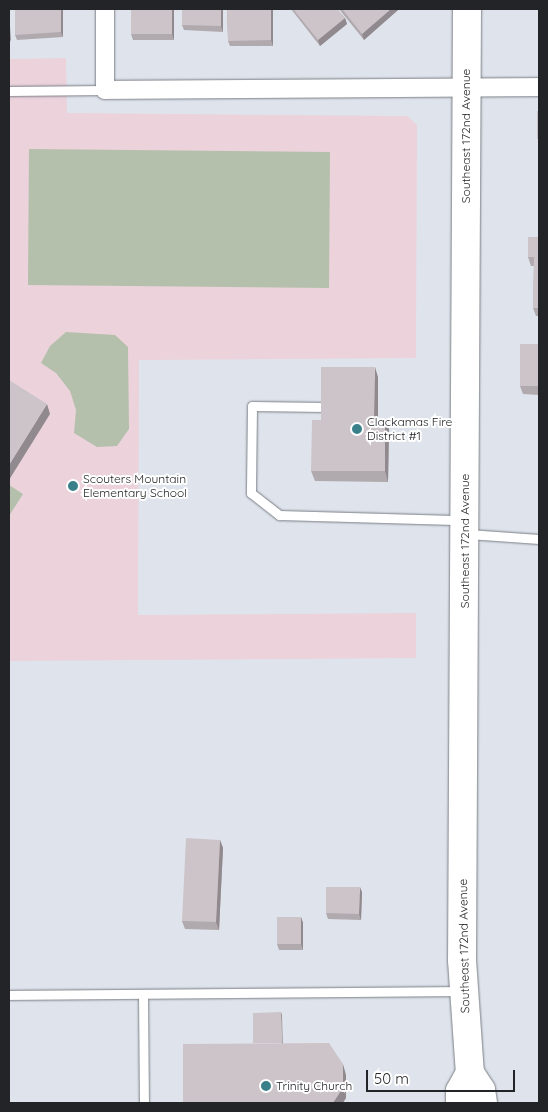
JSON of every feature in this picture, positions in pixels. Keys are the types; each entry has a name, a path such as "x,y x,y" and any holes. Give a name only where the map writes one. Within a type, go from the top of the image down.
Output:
{"main road":[{"name":"Southeast 172nd Avenue","path":"467,9 464,991 470,1073 481,1090 483,1103"},
{"name":"Southeast 172nd Avenue","path":"460,1103 460,1092 470,1073"}],"street":[{"path":"105,9 106,90 539,87"}],"lane":[{"path":"9,91 106,90"},
{"path":"324,407 252,406 251,493 279,515 466,527 539,539"},
{"path":"9,995 464,991"},
{"path":"143,994 144,1103"}],"shaded area":[{"name":"Scouters Mountain Elementary School","path":"66,58 67,113 407,116 417,125 416,358 139,360 138,615 416,613 416,658 9,661 9,59"}],"green space":[{"path":"29,149 330,152 329,288 28,285"},
{"path":"66,332 115,335 128,347 129,429 117,446 97,447 74,433 76,410 70,391 56,373 41,363 50,346"},
{"path":"9,485 23,494 9,516"}],"building":[{"path":"15,9 61,9 61,32 15,35"},
{"path":"131,9 172,9 172,34 131,34"},
{"path":"182,9 221,9 221,26 182,25"},
{"path":"227,9 271,9 271,40 228,41"},
{"path":"293,9 337,9 345,18 318,40"},
{"path":"342,9 391,9 362,34"},
{"path":"537,111 539,111 539,139 537,139"},
{"path":"528,237 539,237 539,308 533,308 534,257 528,257"},
{"path":"520,344 539,344 539,386 520,386"},
{"name":"Clackamas Fire District #1","path":"321,367 375,367 374,418 385,418 385,471 311,471 312,420 321,420"},
{"path":"9,380 47,404 9,465"},
{"path":"186,838 220,840 216,922 182,921"},
{"path":"326,887 360,887 359,914 326,913"},
{"path":"277,917 301,917 301,944 277,944"},
{"path":"281,1012 282,1043 253,1043 253,1013"},
{"name":"Trinity Church","path":"329,1043 343,1064 343,1088 333,1103 183,1103 183,1044"}],"place":[{"name":"Clackamas Fire District #1","path":"357,429"},
{"name":"Scouters Mountain Elementary School","path":"73,486"},
{"name":"Trinity Church","path":"266,1086"}]}
